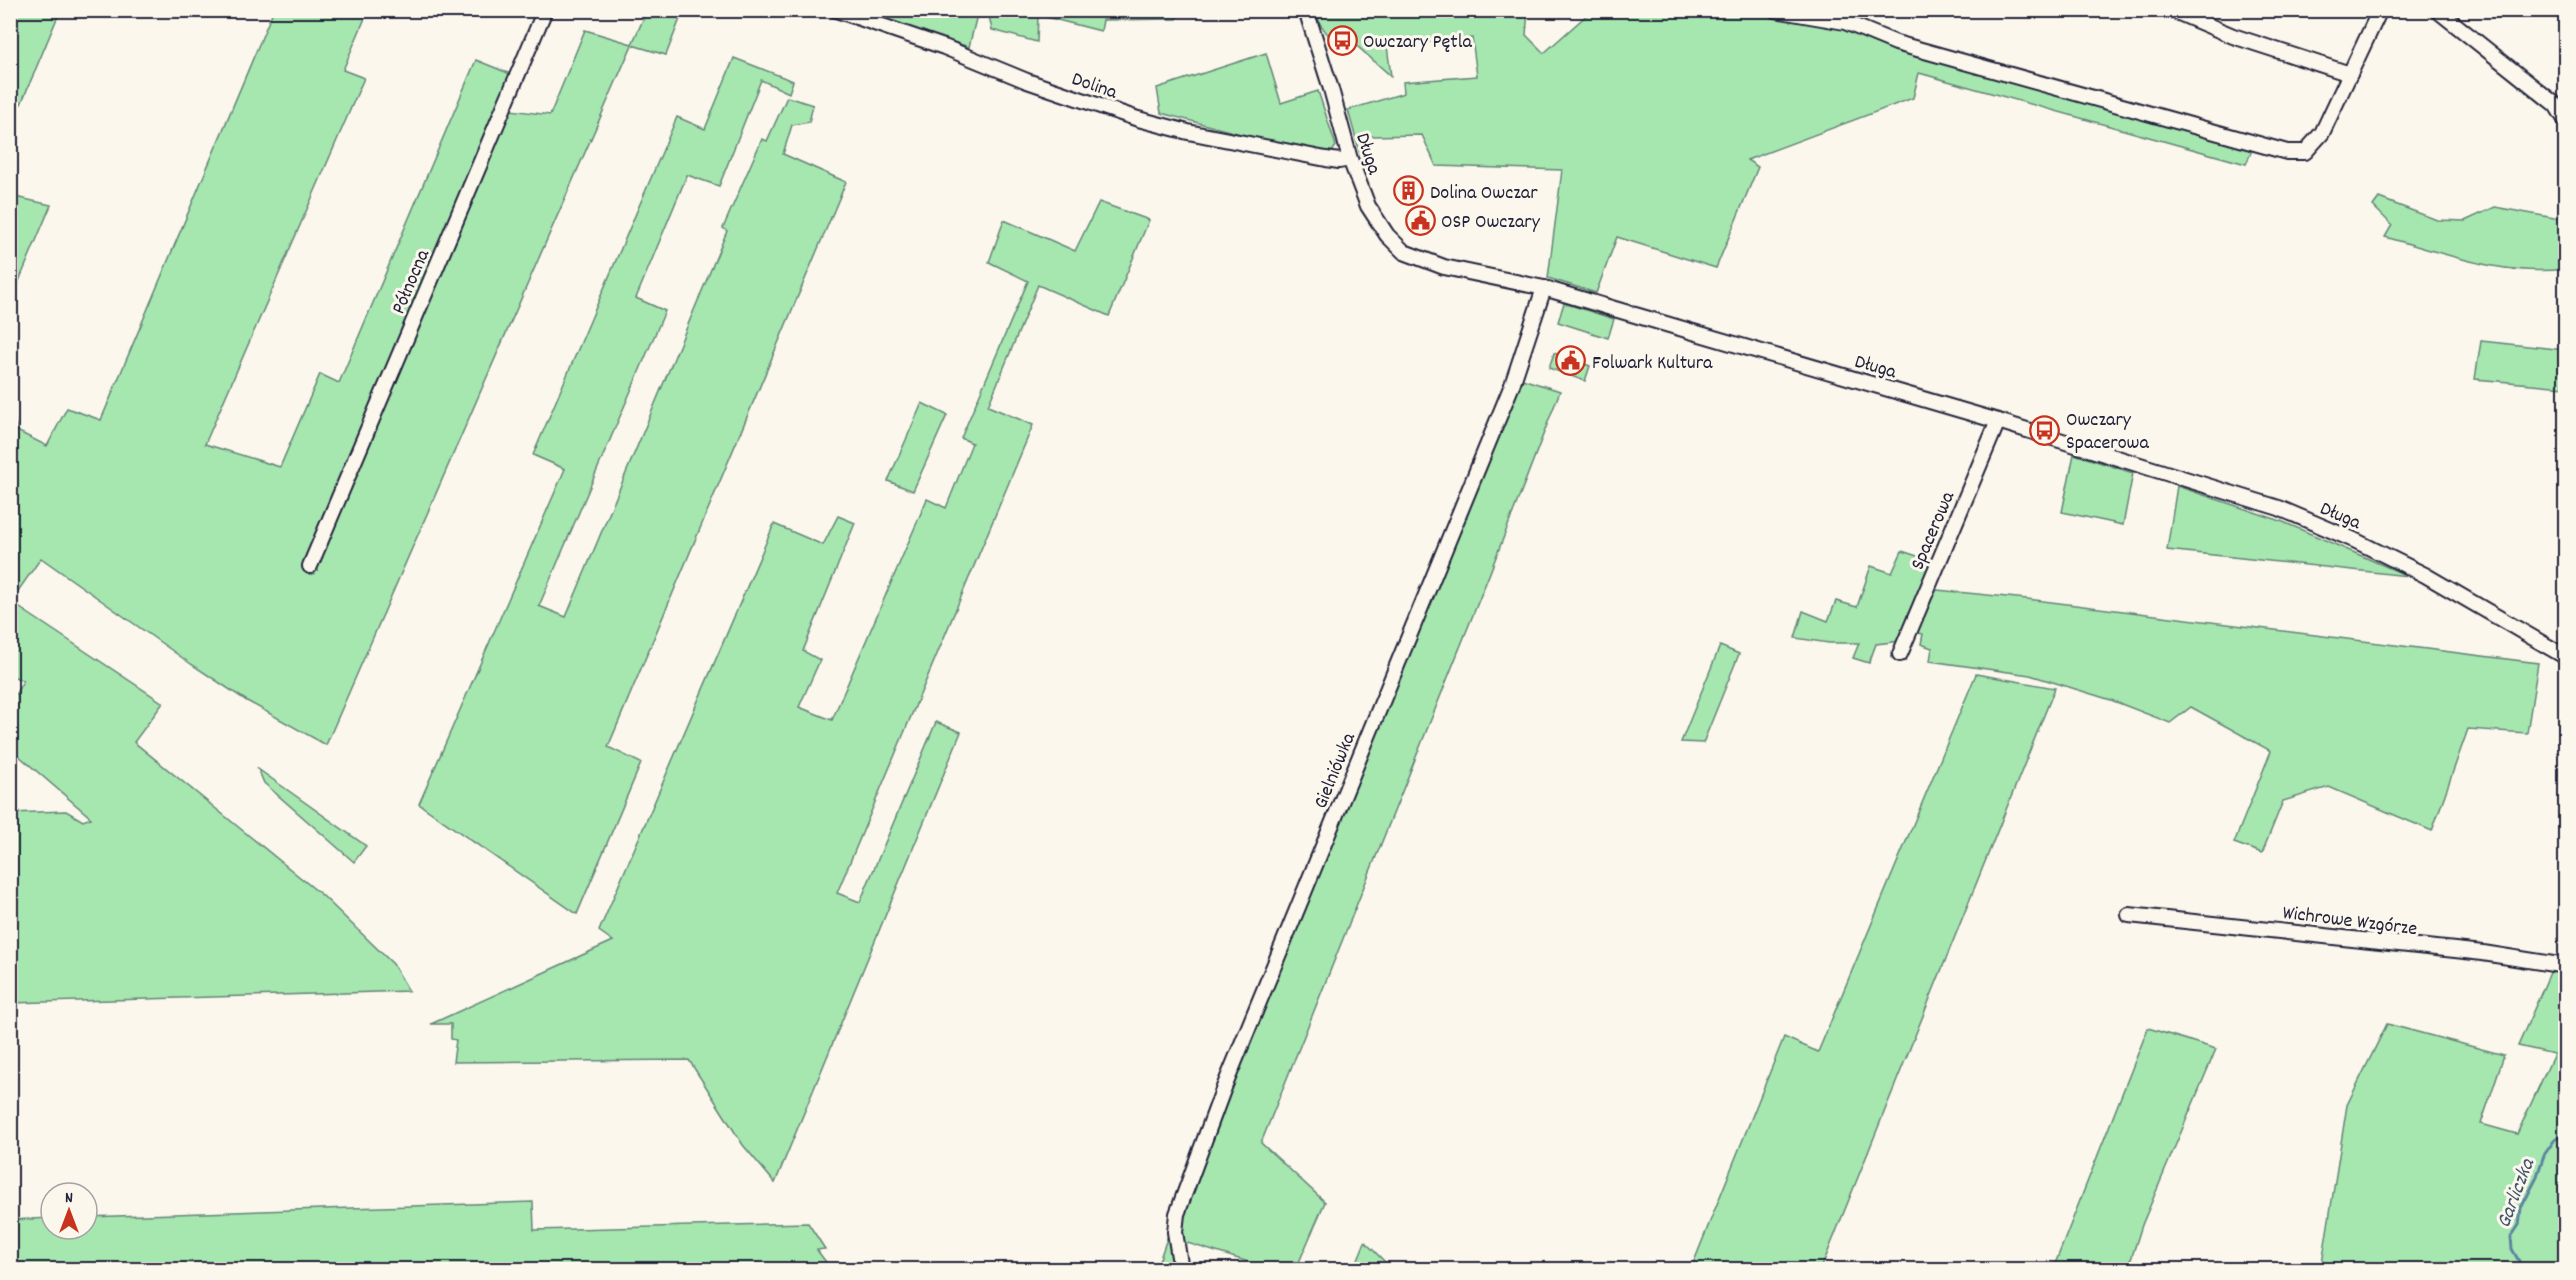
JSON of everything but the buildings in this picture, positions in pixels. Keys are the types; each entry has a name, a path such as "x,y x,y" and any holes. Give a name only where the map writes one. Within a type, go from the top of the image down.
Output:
{"street":[{"name":"Północna","path":"310,566 545,10"},
{"name":"Dolina","path":"836,10 944,47 1027,81 1138,119 1188,132 1316,158 1339,161 1350,159"},
{"name":"Długa","path":"1306,10 1350,159 1368,206 1387,235 1404,252 1444,267 1544,288 1998,421 2290,513 2354,540 2425,575 2565,657"},
{"path":"1775,10 1845,22 1896,43 2287,152 2305,152 2322,133 2380,10"},
{"path":"2172,10 2233,36 2350,74"},
{"path":"2437,10 2482,48 2561,103 2565,121"},
{"name":"Gielniówka","path":"1181,1269 1175,1232 1181,1204 1223,1090 1512,385 1544,288"},
{"name":"Spacerowa","path":"1900,654 1998,421"},
{"name":"Wichrowe Wzgórze","path":"2129,915 2460,951 2565,966"}],"green space":[{"path":"988,10 1178,11 1177,19 1103,20 1101,31 1038,15 1037,42 992,30"},
{"path":"19,11 60,11 21,104 10,100 11,31"},
{"path":"273,11 368,11 343,70 364,78 205,444 280,467 320,374 339,383 476,60 523,79 510,110 550,115 585,30 632,44 647,11 683,11 666,55 632,45 326,745 247,701 41,558 11,601 10,397 17,431 47,446 67,408 101,420"},
{"path":"858,11 978,11 969,47"},
{"path":"1316,11 1528,11 1526,35 1544,53 1589,13 1587,11 1785,11 2255,143 2246,164 1919,73 1913,98 1747,160 1758,167 1716,268 1617,237 1596,293 1548,278 1562,170 1436,166 1422,135 1369,136 1369,160 1362,161 1348,110 1404,93 1403,82 1477,76 1472,38 1387,46 1391,76 1341,32 1332,40 1320,24"},
{"path":"1266,53 1281,103 1318,91 1336,146 1330,155 1161,113 1157,88"},
{"path":"734,58 793,81 789,93 761,80 719,186 687,175 636,298 665,311 539,606 566,617 727,231 723,228 762,139 767,141 787,97 813,105 809,122 792,125 783,154 846,182 608,747 641,763 577,914 419,804 565,469 533,455 677,117 705,129"},
{"path":"10,196 51,205 11,300"},
{"path":"2379,198 2437,220 2465,221 2495,207 2554,218 2565,217 2565,269 2542,271 2496,267 2385,237 2392,225 2373,206"},
{"path":"1099,202 1149,220 1109,316 1038,285 988,406 1033,425 837,893 860,902 936,722 961,732 775,1183 743,1145 689,1060 453,1062 456,1040 451,1039 451,1024 431,1024 613,941 599,931 774,524 823,545 838,516 855,523 803,651 820,660 799,707 832,720 927,499 946,508 972,443 961,438 1028,281 989,262 1004,220 1075,251"},
{"path":"1564,303 1614,319 1608,338 1558,322"},
{"path":"2481,341 2565,350 2565,387 2475,379"},
{"path":"1554,353 1590,366 1585,381 1549,368"},
{"path":"1519,378 1560,391 1489,575 1261,1143 1325,1202 1296,1269 1271,1269 1184,1242 1182,1218 1221,1104"},
{"path":"922,403 947,415 913,491 888,481"},
{"path":"2074,454 2133,473 2123,525 2062,512"},
{"path":"2177,486 2281,521 2408,576 2167,550"},
{"path":"1902,551 1935,562 1901,641 1876,644 1869,663 1853,658 1859,643 1829,643 1795,638 1803,611 1828,621 1836,601 1857,607 1871,566 1892,573"},
{"path":"1937,590 2027,599 2538,663 2527,733 2468,729 2432,831 2329,787 2283,801 2262,853 2234,843 2271,751 2191,707 2170,723 2111,700 2030,675 1930,661 1932,648 1921,644 1923,634 1912,632"},
{"path":"11,602 163,703 134,742 323,896 393,964 409,991 11,1003 11,813 66,811 83,821 91,818 11,749 11,702 23,681 11,675"},
{"path":"1720,646 1739,654 1703,743 1681,742"},
{"path":"1976,674 2055,688 1821,1269 1691,1269 1784,1037 1818,1052"},
{"path":"258,769 366,846 354,862 264,783"},
{"path":"2552,968 2565,971 2565,1269 2321,1270 2347,1105 2387,1024 2504,1055 2481,1124 2517,1134 2554,1054 2518,1046"},
{"path":"2148,1028 2216,1049 2142,1225 2128,1269 2053,1269"},
{"path":"533,1202 534,1230 808,1223 825,1249 817,1250 831,1269 11,1269 11,1220 39,1219 39,1241 99,1241 99,1217"},
{"path":"1171,1227 1176,1269 1156,1270"},
{"path":"1365,1242 1392,1269 1354,1269"}],"waterway":[{"name":"Garliczka","path":"2524,1270 2512,1249 2511,1237 2519,1225 2521,1208 2536,1179 2544,1155 2556,1138 2566,1132"}],"place":[{"name":"Owczary Pętla","path":"1342,40"},
{"name":"Dolina Owczar","path":"1409,191"},
{"name":"OSP Owczary","path":"1420,220"},
{"name":"Folwark Kultura","path":"1571,361"},
{"name":"Owczary Spacerowa","path":"2045,430"}]}
